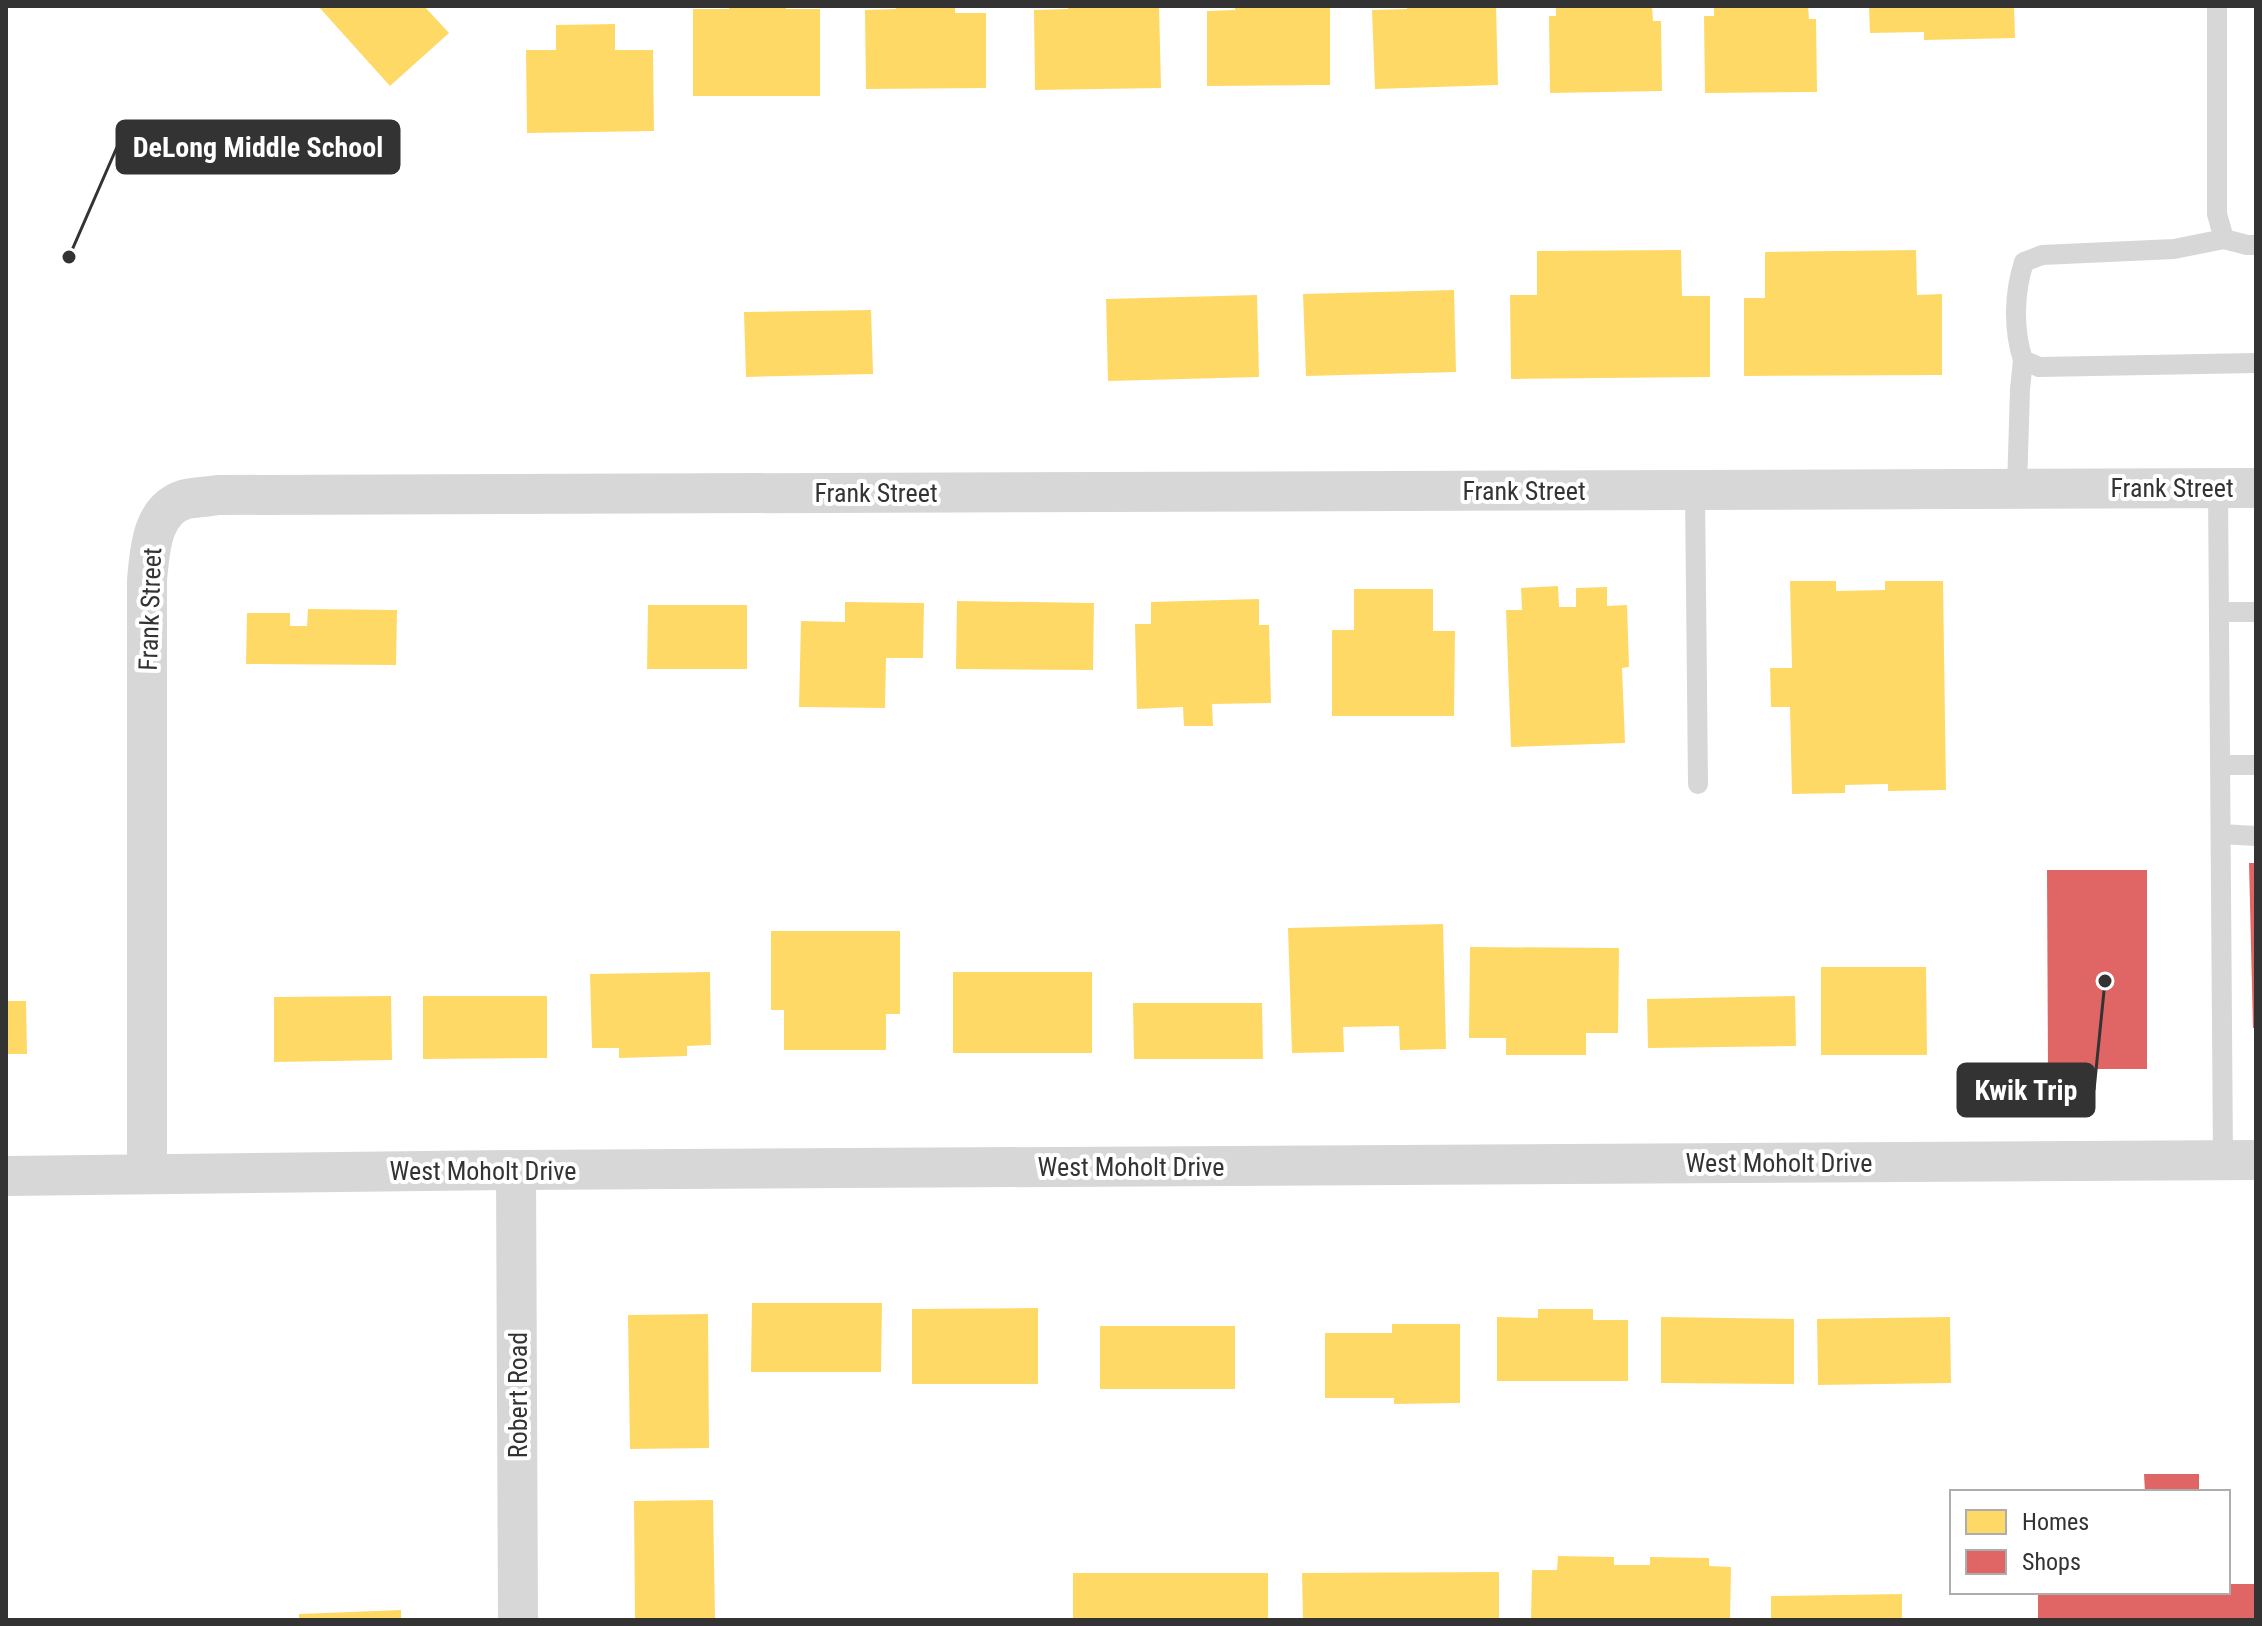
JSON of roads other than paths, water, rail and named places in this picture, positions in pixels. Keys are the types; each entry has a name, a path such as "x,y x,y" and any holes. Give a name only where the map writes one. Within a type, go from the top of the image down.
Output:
{"street":[{"name":"Frank Street","path":"147,1173 147,580 150,541 162,514 184,500 218,495 2237,488"},
{"name":"West Moholt Drive","path":"6,1176 2240,1160"},
{"name":"Robert Road","path":"516,1170 518,1620"}],"lane":[{"path":"2217,6 2217,214 2224,239"},
{"path":"2017,488 2023,360 2017,342 2017,283 2024,262 2042,255 2174,249 2224,239 2256,245"},
{"path":"2023,360 2039,367 2256,363"},
{"path":"2237,488 2219,612 2221,834 2240,1160"},
{"path":"1695,491 1698,784"},
{"path":"2219,612 2256,612"},
{"path":"2220,765 2256,765"},
{"path":"2221,834 2256,836"}],"place":[{"name":"DeLong Middle School","path":"69,257"},
{"name":"Kwik Trip","path":"2105,981"}]}
